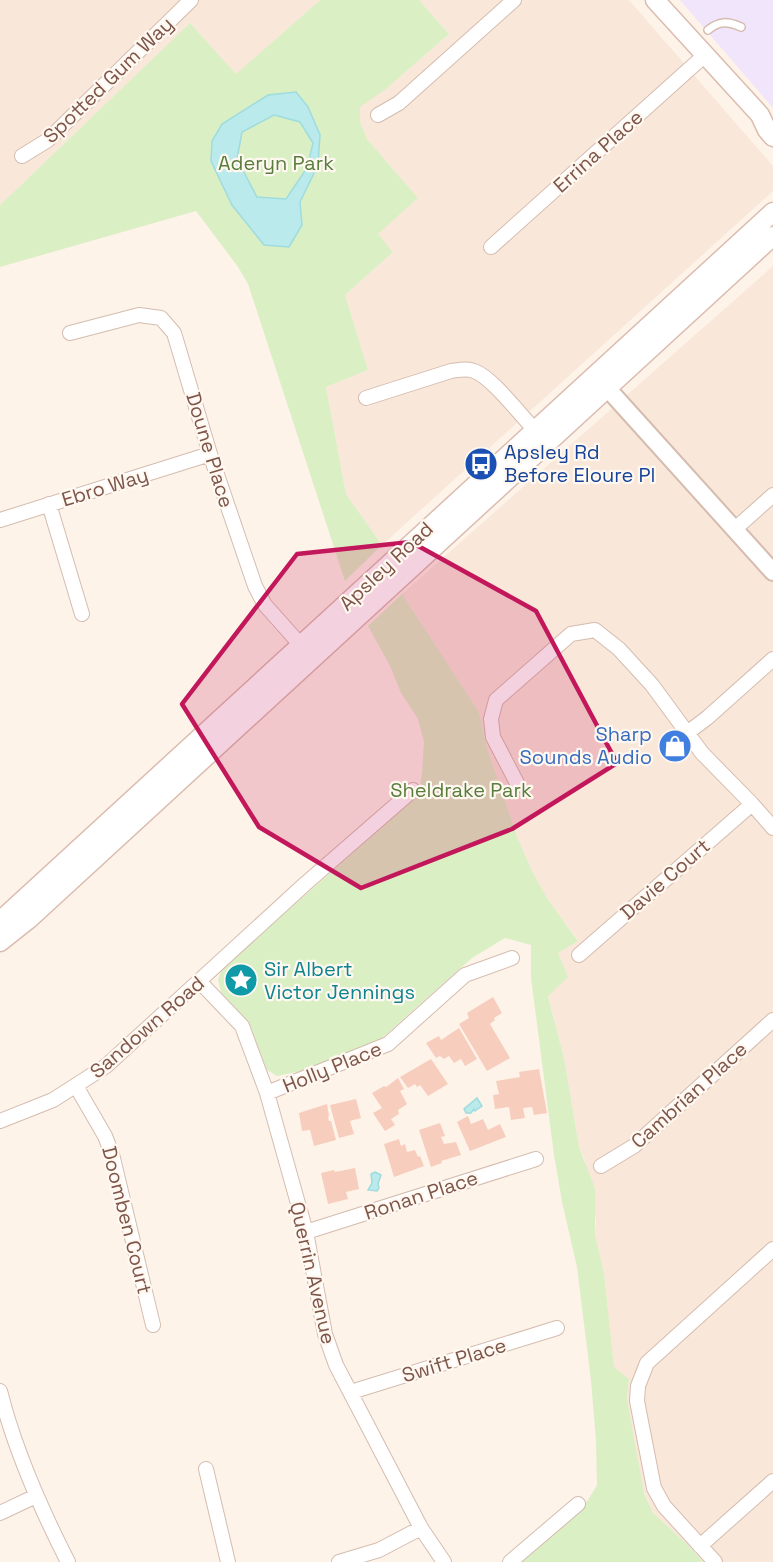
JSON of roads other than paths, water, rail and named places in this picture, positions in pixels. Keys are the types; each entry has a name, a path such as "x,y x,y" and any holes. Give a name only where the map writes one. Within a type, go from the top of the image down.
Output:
{"main road":[{"path":"656,0 767,119 767,130 773,138"},
{"name":"Apsley Road","path":"0,942 29,919 535,430 602,382 773,212"},
{"name":"Apsley Road","path":"0,921 306,652 602,382 773,236"}],"street":[{"name":"Spotted Gum Way","path":"22,156 48,140 191,0"},
{"path":"378,115 399,103 514,0"},
{"name":"Errina Place","path":"491,247 705,55"},
{"name":"Doune Place","path":"70,333 139,315 161,318 174,333 210,454 259,596 306,652"},
{"path":"366,398 464,369 483,375 535,430"},
{"path":"602,382 773,572"},
{"name":"Ebro Way","path":"0,520 210,454"},
{"path":"735,529 773,495"},
{"path":"49,504 82,614"},
{"path":"518,785 493,737 491,719 496,700 571,634 595,630 619,649 652,685 702,753 773,828"},
{"path":"687,733 773,659"},
{"name":"Sandown Road","path":"0,1121 53,1100 106,1066 305,884 413,790"},
{"name":"Davie Court","path":"579,955 752,804"},
{"name":"Holly Place","path":"267,1093 388,1044 465,975 512,958"},
{"name":"Querrin Avenue","path":"200,982 242,1026 267,1093 306,1232 325,1334 336,1365 421,1528 444,1562"},
{"name":"Cambrian Place","path":"602,1166 634,1146 773,1020"},
{"name":"Doomben Court","path":"76,1086 94,1116 112,1154 153,1325"},
{"name":"Ronan Place","path":"306,1232 536,1159"},
{"path":"715,1562 664,1506 654,1488 637,1401 638,1386 647,1363 773,1250"},
{"name":"Swift Place","path":"351,1392 557,1328"},
{"path":"0,1391 9,1426 36,1496 68,1562"},
{"path":"206,1468 228,1562"},
{"path":"700,1546 773,1481"},
{"path":"0,1514 36,1496"},
{"path":"510,1562 578,1504"},
{"path":"339,1562 379,1550 421,1528"}],"lane":[{"path":"708,30 719,23 741,27"}],"water":[{"path":"296,92 308,107 320,135 318,165 300,202 302,225 289,247 264,245 232,205 211,161 212,141 222,124 268,95","holes":["274,115 300,122 313,143 307,168 286,199 257,197 237,159 242,132"]},
{"path":"477,1098 482,1106 471,1113 466,1113 464,1109"},
{"path":"375,1172 381,1175 379,1188 377,1191 368,1190 372,1183 371,1174"}],"place":[{"name":"Apsley Rd Before Eloure Pl","path":"481,464"},
{"name":"Sharp Sounds Audio","path":"675,746"},
{"name":"Sir Albert Victor Jennings","path":"241,980"}],"park label":[{"name":"Aderyn Park","path":"276,163"},
{"name":"Sheldrake Park","path":"461,790"}]}
